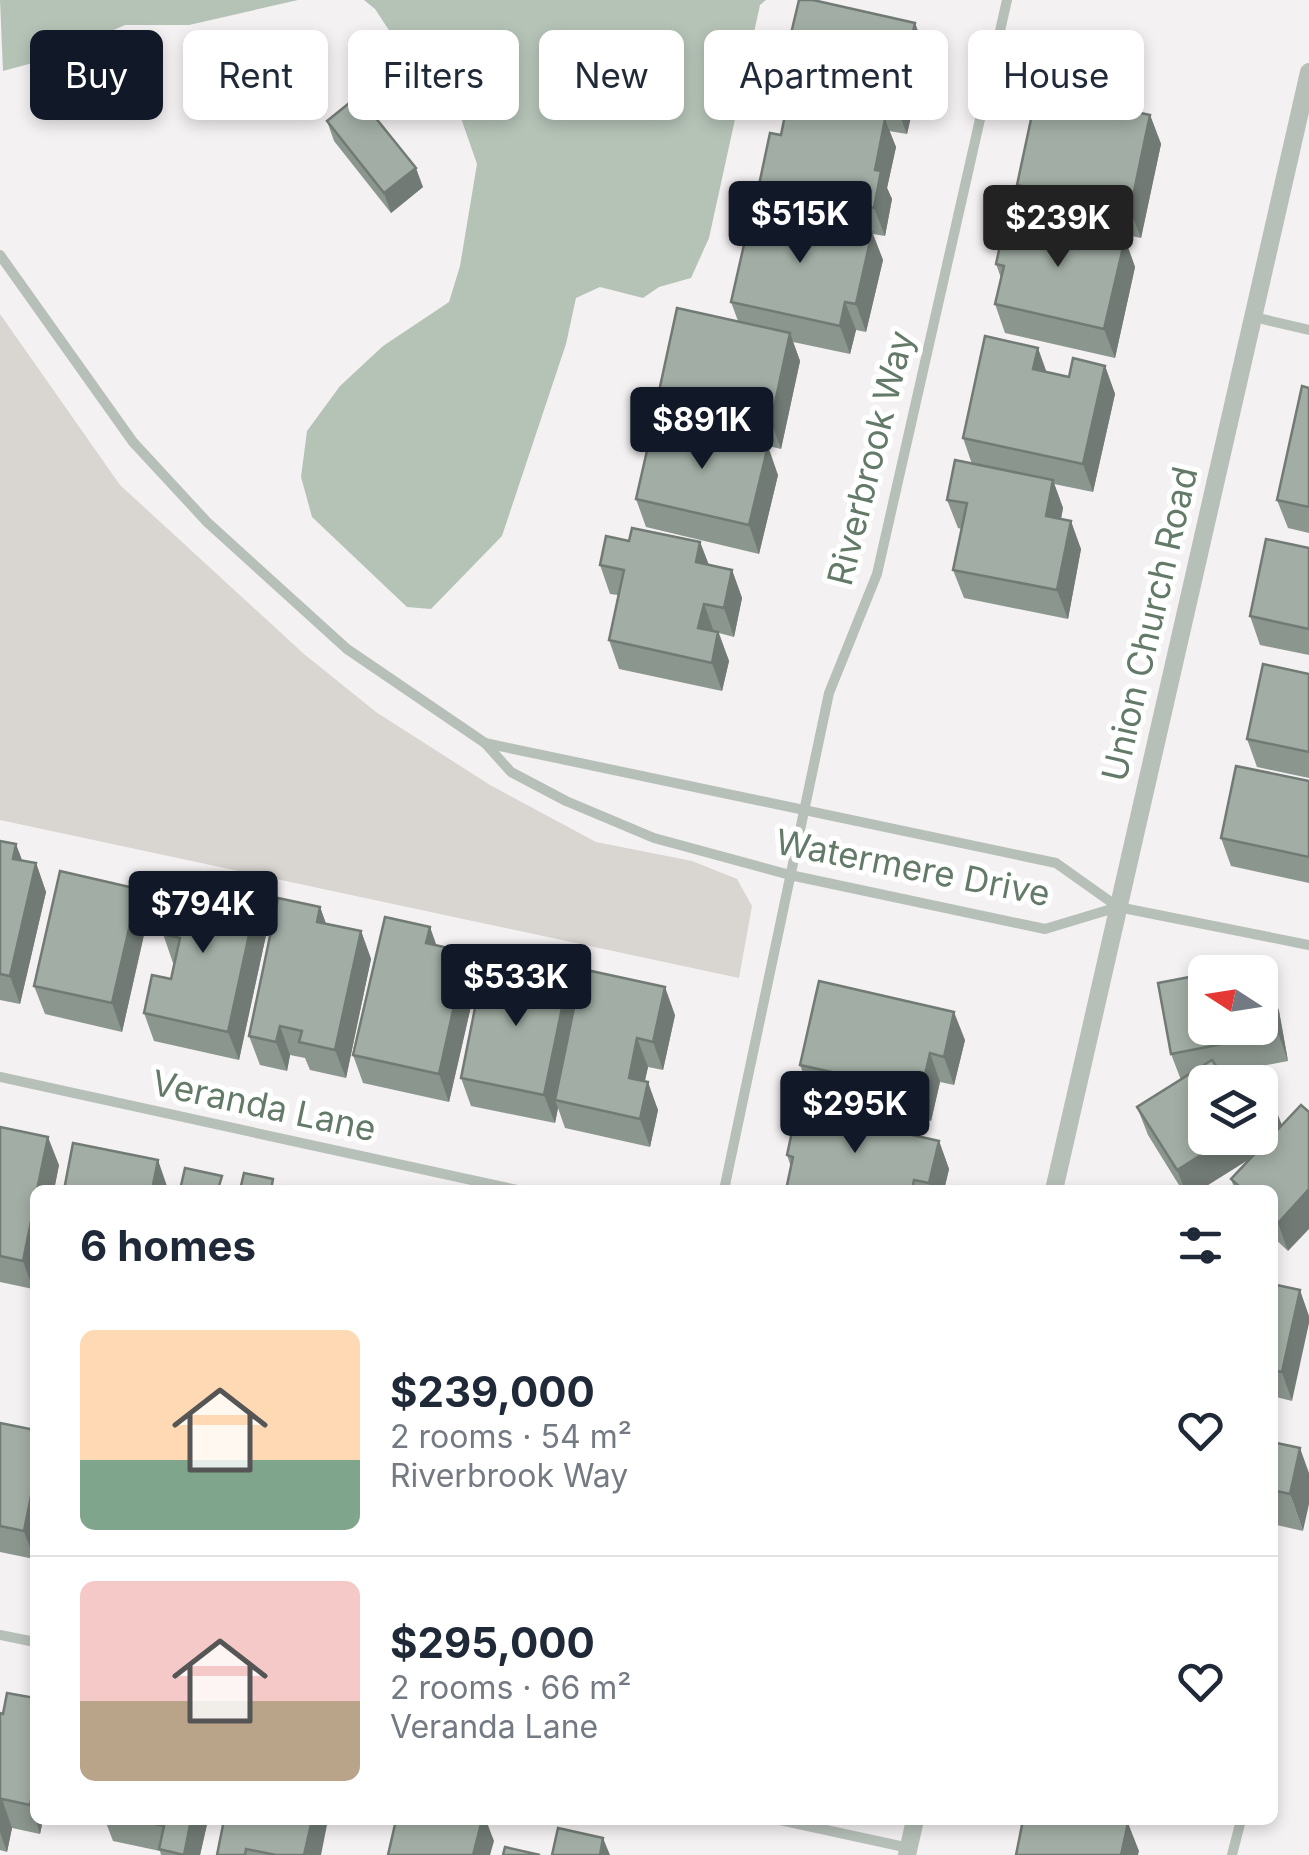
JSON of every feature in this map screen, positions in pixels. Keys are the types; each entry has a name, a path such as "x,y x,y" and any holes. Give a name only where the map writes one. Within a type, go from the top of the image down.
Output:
{"street":[{"name":"Riverbrook Way","path":"804,808 829,693 877,574 1007,0"},
{"name":"Union Church Road","path":"1055,1185 1309,72"},
{"name":"Watermere Drive","path":"0,255 134,442 207,522 346,649 485,743 511,772 566,801 654,838 790,875 1045,929 1118,907"},
{"path":"1254,317 1309,330"},
{"name":"Watermere Drive","path":"485,743 1056,863 1118,907"},
{"path":"725,1185 804,808"},
{"path":"1118,907 1309,945"},
{"name":"Veranda Lane","path":"0,1076 494,1185"},
{"path":"0,1635 30,1641"},
{"path":"801,1825 908,1851 914,1825"},
{"path":"1232,1855 1240,1825"}],"shaded area":[{"path":"0,0 298,0 189,25 30,30 30,64 3,71"},
{"path":"364,0 766,0 760,5 755,30 704,30 704,120 735,120 709,238 691,278 659,287 643,298 600,287 576,298 566,344 502,536 431,609 407,607 312,517 301,477 307,431 340,386 383,346 449,302 460,266 477,164 461,120 519,120 519,30 389,30"},
{"path":"0,314 120,485 304,654 376,712 490,785 596,842 692,861 737,879 752,906 739,978 0,820"}],"building":[{"path":"799,0 915,23 913,30 792,30"},
{"path":"348,104 348,120 377,120 416,168 384,193 327,121"},
{"path":"1144,114 1150,115 1130,210 1017,185 1031,120 1144,120"},
{"path":"784,120 885,120 875,170 881,171 874,208 759,185 770,133 781,135"},
{"path":"753,205 872,232 856,304 845,302 840,326 731,302"},
{"path":"1007,213 1125,239 1104,329 995,304 1004,266 996,264"},
{"path":"677,308 790,333 771,421 658,396"},
{"path":"985,336 1038,348 1033,369 1069,377 1073,358 1105,366 1083,464 963,438"},
{"path":"1302,386 1309,388 1309,507 1277,500"},
{"path":"654,420 768,446 749,525 636,499"},
{"path":"955,460 1053,480 1046,516 1071,521 1057,590 953,570 967,503 947,500"},
{"path":"632,528 700,542 696,562 732,570 724,608 704,604 698,628 718,632 712,663 609,640 624,570 600,565 606,536 629,541"},
{"path":"1266,539 1309,548 1309,629 1250,616"},
{"path":"1263,664 1309,674 1309,752 1247,739"},
{"path":"1236,766 1309,781 1309,857 1221,838"},
{"path":"0,841 16,844 13,859 36,863 10,976 0,974"},
{"path":"60,871 138,889 112,1003 34,986"},
{"path":"175,880 257,898 228,1032 144,1013 152,975 171,979 180,938 163,934"},
{"path":"278,898 320,907 317,922 361,931 335,1050 299,1042 302,1031 280,1026 276,1042 249,1036"},
{"path":"385,917 430,927 426,943 466,952 439,1074 353,1055"},
{"path":"500,960 569,974 544,1095 461,1078 478,993 493,996"},
{"path":"582,969 665,987 653,1042 637,1038 629,1078 648,1082 640,1119 555,1100"},
{"path":"1188,977 1188,1045 1217,1045 1171,1054 1158,983"},
{"path":"819,981 954,1012 944,1057 930,1053 921,1092 800,1065"},
{"path":"1188,1075 1188,1155 1201,1155 1177,1170 1137,1107"},
{"path":"1301,1105 1309,1112 1309,1189 1278,1223 1278,1185 1238,1185 1231,1179 1254,1155 1278,1155 1278,1129"},
{"path":"797,1109 939,1141 929,1183 914,1180 913,1185 787,1185 793,1157 787,1155"},
{"path":"0,1127 48,1137 38,1185 30,1185 30,1227 23,1261 0,1256"},
{"path":"73,1143 158,1160 153,1185 65,1185"},
{"path":"185,1168 222,1176 219,1185 181,1185"},
{"path":"244,1173 273,1179 272,1185 241,1185"},
{"path":"1278,1285 1300,1290 1282,1372 1278,1371"},
{"path":"0,1423 30,1429 30,1501 24,1531 0,1526"},
{"path":"1278,1443 1300,1448 1290,1494 1278,1491"},
{"path":"7,1693 30,1697 30,1805 2,1799 0,1809 0,1713 3,1714"},
{"path":"159,1825 190,1825 184,1855 159,1849 164,1826"},
{"path":"223,1825 311,1825 304,1855 246,1849 245,1855 217,1855"},
{"path":"395,1825 481,1825 473,1855 388,1855"},
{"path":"1022,1825 1128,1825 1121,1855 1016,1855"},
{"path":"558,1828 603,1838 600,1855 552,1855"},
{"path":"505,1847 540,1855 503,1855"}]}
